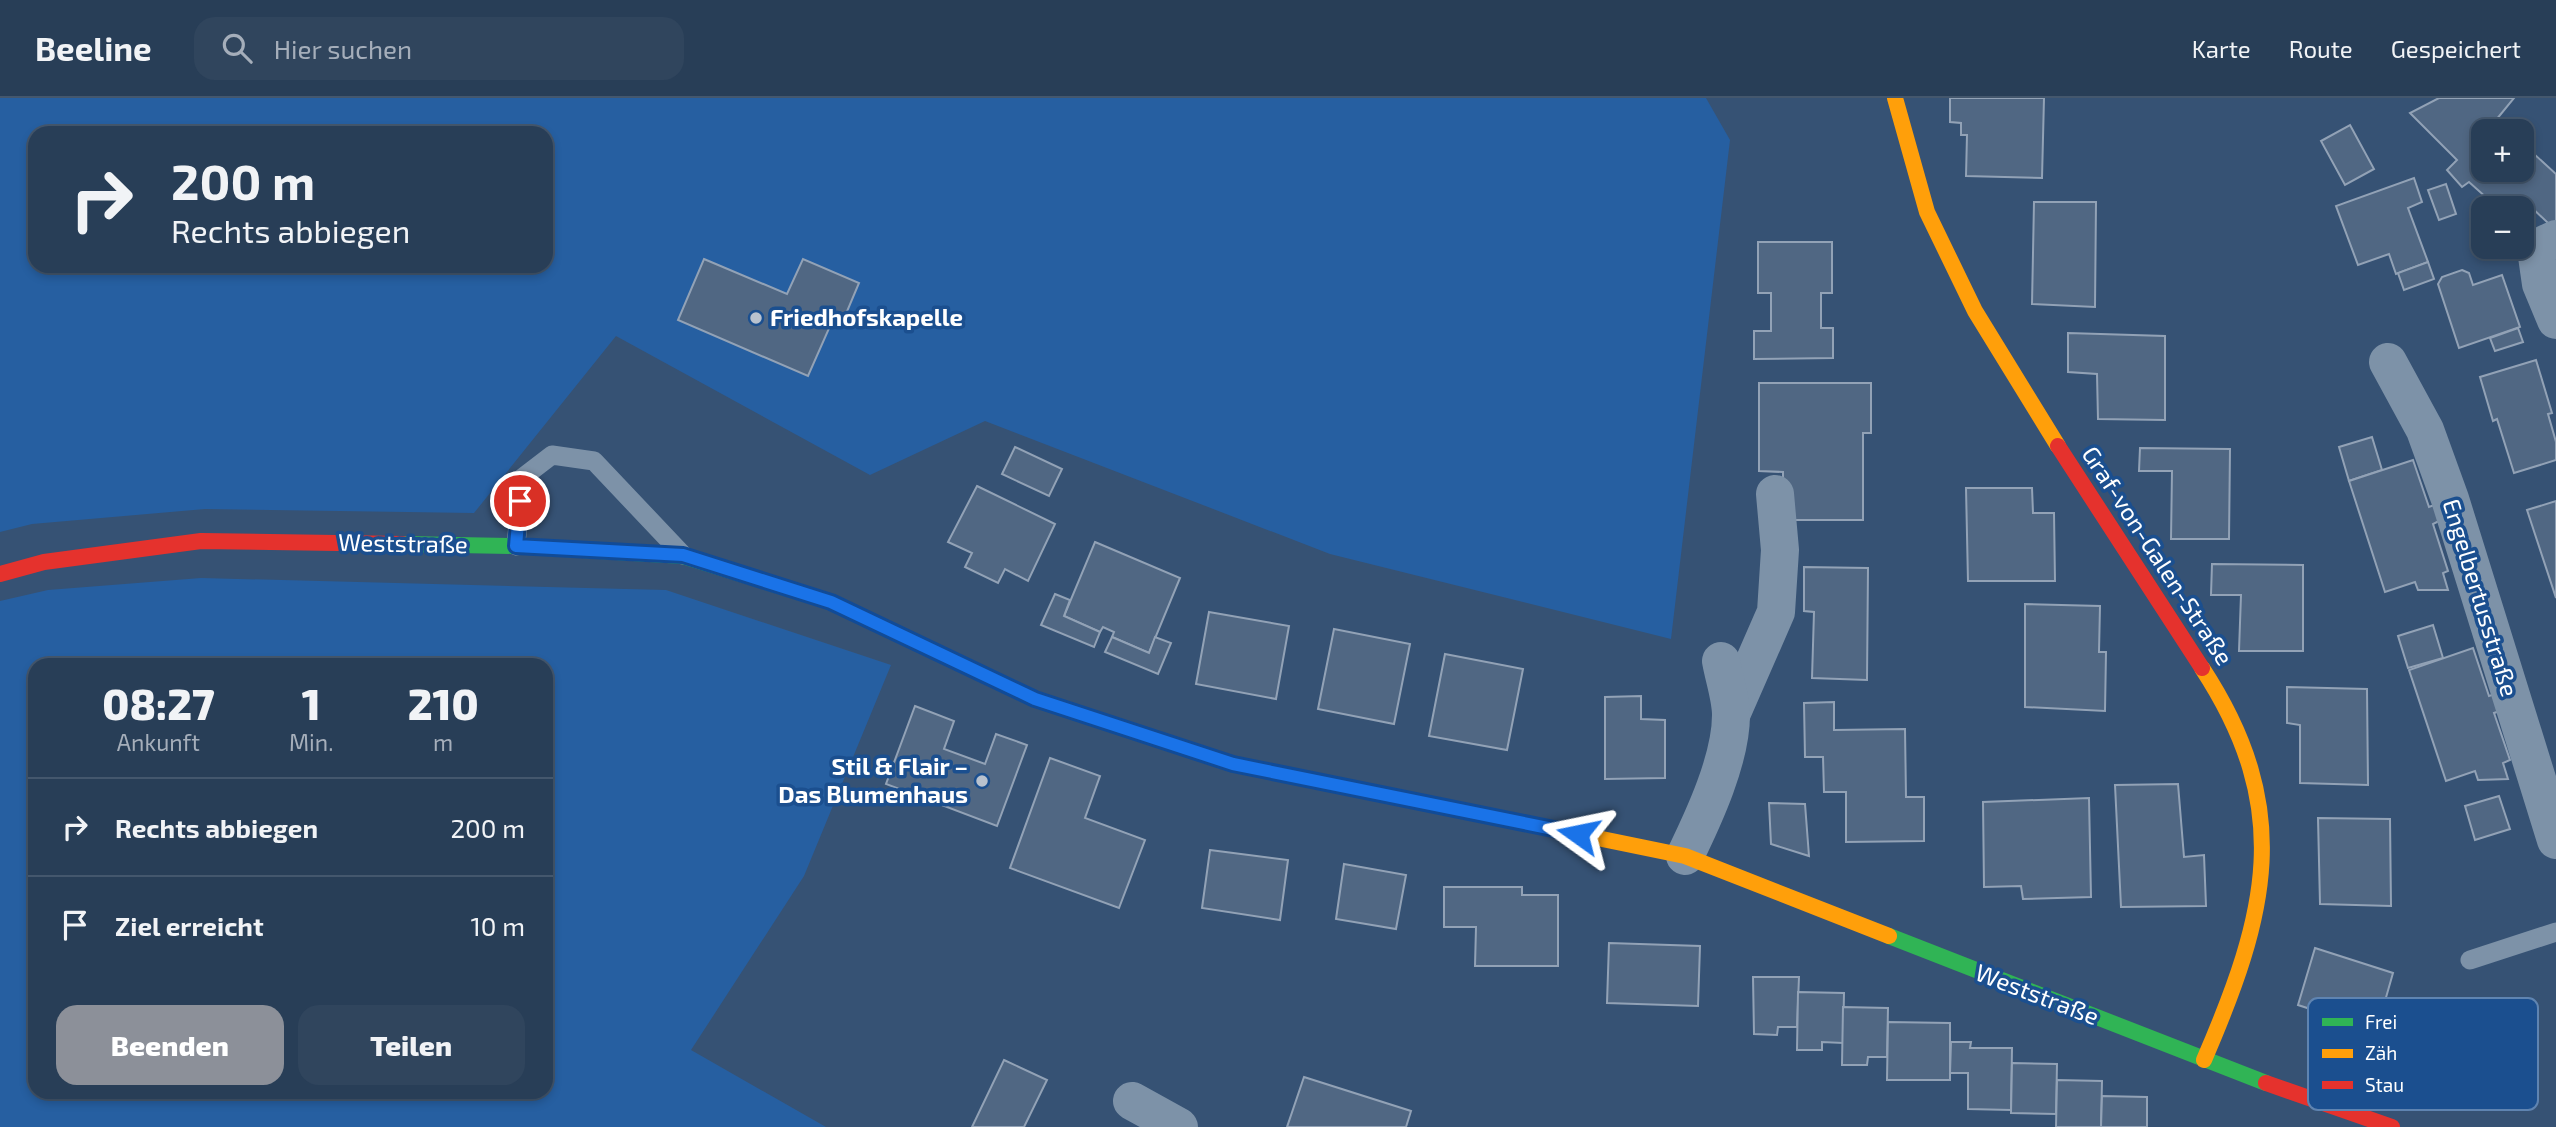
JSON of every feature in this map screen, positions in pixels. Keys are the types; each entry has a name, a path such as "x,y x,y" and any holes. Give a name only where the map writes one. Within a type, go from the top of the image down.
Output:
{"street":[{"name":"Graf-von-Galen-Straße","path":"1895,98 1927,212 1975,311 2022,390 2214,686 2232,717 2245,749 2259,805 2263,873 2258,912 2248,952 2204,1060"},
{"path":"2556,239 2545,244 2537,256 2541,284 2556,320"},
{"name":"Engelbertusstraße","path":"2388,362 2425,430 2450,499 2556,841"},
{"path":"1685,856 1708,809 1726,748 1731,715 1776,612 1780,550 1775,494"},
{"name":"Weststraße","path":"0,574 44,562 201,541 516,546 683,555 831,602 1035,699 1233,764 1685,856 2308,1098"},
{"path":"1720,661 1731,715"},
{"path":"1132,1101 1179,1127"},
{"name":"Weststraße","path":"2342,1110 2392,1127"}],"lane":[{"path":"516,546 522,478 552,455 594,461 683,555"},
{"path":"2470,960 2556,932"}],"shaded area":[{"path":"0,98 1706,98 1730,140 1671,639 1330,554 985,421 870,475 616,336 474,513 205,509 32,524 0,532"},
{"path":"201,578 666,590 891,665 804,876 691,1050 826,1127 0,1127 0,601 48,590"}],"building":[{"path":"1950,98 2044,98 2042,178 1966,176 1967,135 1961,135 1961,123 1950,122"},
{"path":"2439,98 2514,98 2497,119 2471,119 2471,182 2534,182 2534,154 2556,174 2556,222 2549,224 2534,210 2534,196 2485,196 2469,182 2462,187 2447,170 2457,160 2410,113"},
{"path":"2350,125 2374,169 2345,185 2321,141"},
{"path":"2414,178 2422,202 2408,208 2428,262 2396,274 2389,254 2358,265 2336,206"},
{"path":"2446,184 2456,214 2439,220 2428,190"},
{"path":"2034,202 2096,202 2095,307 2032,304"},
{"path":"1758,242 1832,242 1832,293 1821,293 1821,328 1833,328 1833,358 1754,359 1754,331 1771,331 1771,293 1758,293"},
{"name":"Friedhofskapelle","path":"704,259 787,294 803,259 859,283 843,321 834,317 808,376 678,320"},
{"path":"2428,262 2434,279 2404,290 2398,273"},
{"path":"2462,270 2469,273 2473,285 2502,275 2520,327 2459,348 2438,284 2442,277"},
{"path":"2518,328 2523,342 2495,351 2490,338"},
{"path":"2068,333 2165,336 2165,420 2098,419 2097,374 2068,372"},
{"path":"2536,360 2552,413 2548,414 2556,442 2556,460 2514,473 2497,419 2493,421 2480,377"},
{"path":"1759,383 1871,383 1871,433 1863,433 1863,520 1783,520 1783,472 1759,471"},
{"path":"2372,437 2382,470 2349,481 2339,447"},
{"path":"1015,447 1062,469 1049,496 1002,474"},
{"path":"2140,448 2230,449 2229,539 2171,539 2172,471 2139,471"},
{"path":"2413,460 2429,507 2434,505 2439,521 2433,524 2448,571 2443,573 2448,590 2418,590 2415,582 2385,592 2349,481"},
{"path":"977,486 1055,524 1028,581 1005,569 998,583 965,567 972,553 948,542"},
{"path":"1966,488 2032,488 2033,513 2054,513 2055,581 1968,581"},
{"path":"2556,501 2556,598 2527,510"},
{"path":"1095,542 1180,578 1149,653 1112,637 1114,632 1103,627 1100,632 1064,616"},
{"path":"2212,564 2303,565 2303,651 2239,651 2241,595 2211,595"},
{"path":"1804,567 1868,568 1867,680 1812,678 1814,612 1804,611"},
{"path":"1055,594 1070,600 1064,616 1100,632 1094,647 1041,625"},
{"path":"2025,604 2100,606 2099,652 2106,652 2105,711 2025,707"},
{"path":"1209,612 1289,626 1276,699 1196,684"},
{"path":"2433,625 2443,658 2408,668 2398,636"},
{"path":"1334,629 1410,644 1394,724 1318,709"},
{"path":"1112,637 1149,653 1155,637 1171,643 1158,674 1105,652"},
{"path":"2473,648 2489,696 2495,694 2500,711 2494,713 2510,760 2503,763 2508,779 2478,780 2475,771 2446,781 2409,670"},
{"path":"1445,654 1523,669 1507,750 1429,736"},
{"path":"2287,687 2367,689 2368,785 2300,783 2300,725 2287,723"},
{"path":"1641,696 1641,719 1665,720 1665,778 1605,779 1605,697"},
{"path":"1834,702 1834,730 1905,729 1906,797 1924,797 1924,841 1846,842 1846,792 1824,792 1823,757 1805,757 1804,703"},
{"path":"915,706 954,721 944,749 985,764 996,734 1027,745 997,826 886,784"},
{"path":"1050,758 1100,776 1085,818 1145,840 1119,908 1010,868"},
{"path":"2178,784 2184,857 2204,855 2206,906 2121,907 2115,785"},
{"path":"2499,796 2510,829 2475,840 2465,806"},
{"path":"2089,798 2091,897 2023,899 2021,886 1984,887 1983,802"},
{"path":"1769,803 1805,804 1809,856 1771,844"},
{"path":"2318,818 2390,819 2391,906 2320,904"},
{"path":"1210,850 1288,860 1280,920 1202,908"},
{"path":"1344,864 1406,875 1396,929 1336,919"},
{"path":"1444,887 1522,887 1522,895 1558,895 1558,966 1475,966 1476,927 1444,927"},
{"path":"1609,943 1700,946 1698,1006 1607,1003"},
{"path":"2315,948 2393,973 2386,998 2308,998 2308,1008 2298,1005"},
{"path":"1753,977 1799,977 1797,1027 1778,1027 1777,1035 1754,1034"},
{"path":"1798,992 1844,993 1843,1043 1822,1042 1822,1050 1797,1050"},
{"path":"1843,1007 1888,1008 1887,1057 1868,1057 1867,1065 1842,1065"},
{"path":"1888,1022 1950,1023 1950,1080 1887,1080"},
{"path":"1951,1042 1971,1042 1970,1048 2012,1048 2011,1110 1968,1109 1968,1073 1950,1073"},
{"path":"1004,1060 1047,1080 1024,1127 972,1127"},
{"path":"2012,1063 2057,1064 2056,1114 2011,1113"},
{"path":"1304,1077 1411,1111 1406,1127 1287,1127"},
{"path":"2057,1080 2102,1081 2101,1127 2056,1127"},
{"path":"2102,1096 2147,1097 2147,1127 2101,1127"}],"traffic: fast":[{"path":"403,544 516,546 683,556 831,602 877,624"},
{"path":"1889,936 2266,1083"}],"traffic: slow":[{"path":"1895,98 1927,212 1975,311 2058,446"},
{"path":"877,624 1035,699 1209,756"},
{"path":"2202,668 2231,720 2250,769 2260,816 2261,862 2256,909 2243,957 2204,1060"},
{"path":"1568,832 1685,856 1889,936"}],"traffic: jam":[{"path":"2058,446 2202,668"},
{"path":"0,574 44,562 201,541 403,544"},
{"path":"1209,756 1233,764 1568,832"},
{"path":"2266,1083 2308,1098"},
{"path":"2343,1110 2392,1127"}],"place":[{"name":"Friedhofskapelle","path":"756,318"},
{"name":"Stil & Flair – Das Blumenhaus","path":"982,781"}],"route":[{"path":"520,501 516,546 683,555 831,602 1035,699 1233,764 1578,834"}]}
